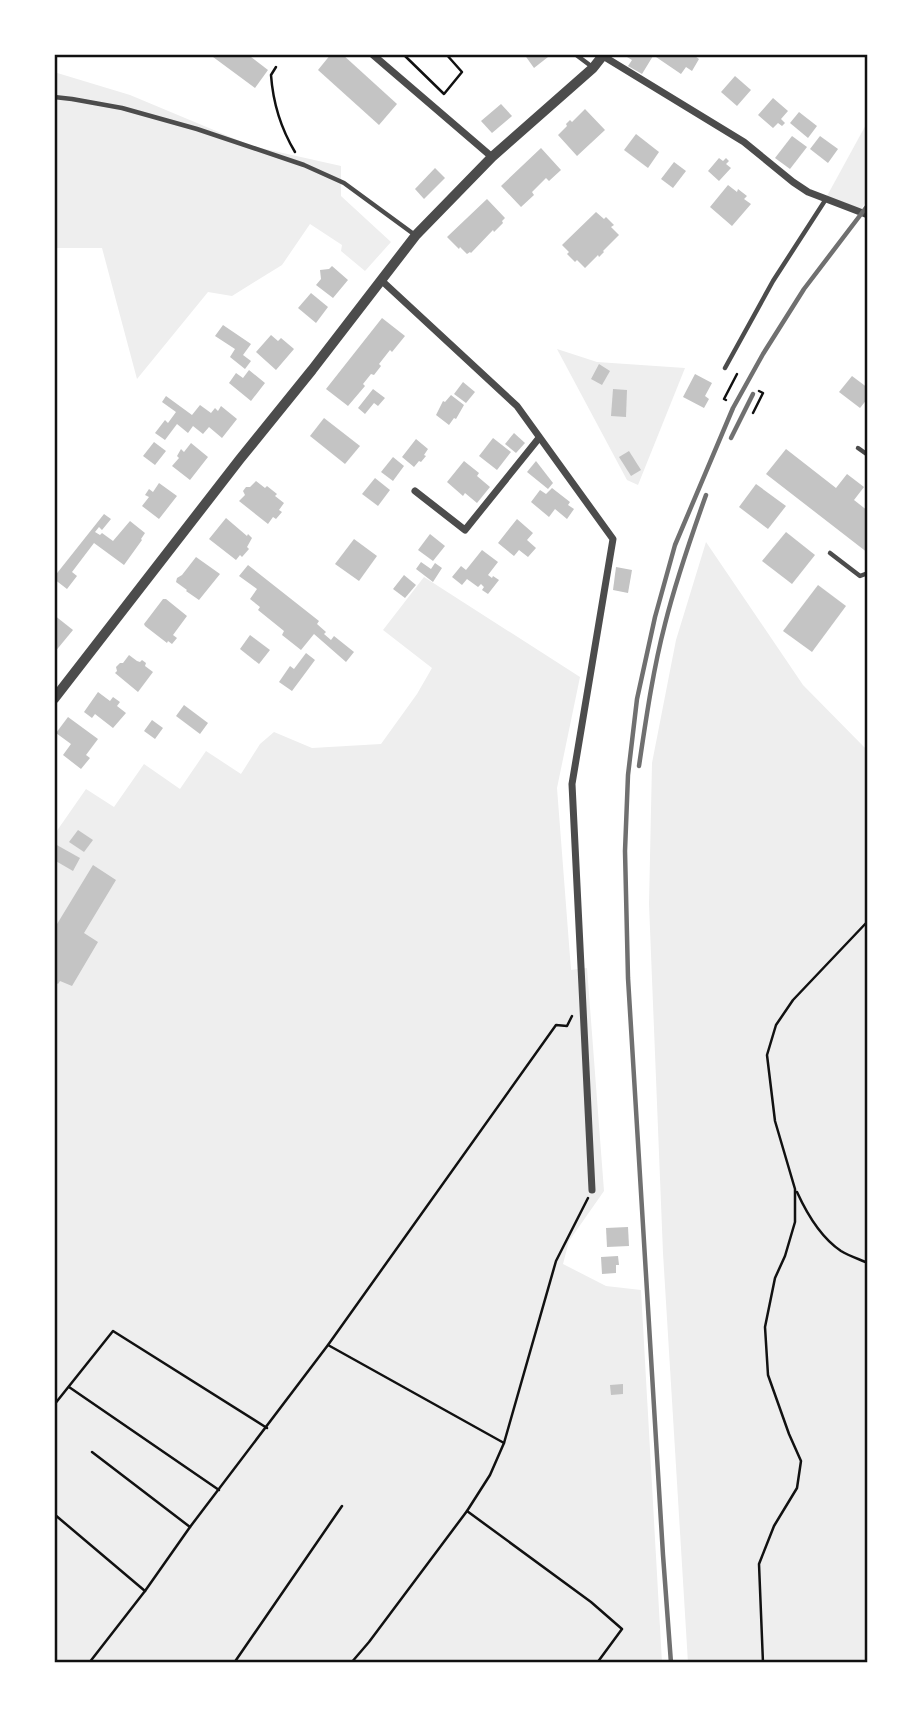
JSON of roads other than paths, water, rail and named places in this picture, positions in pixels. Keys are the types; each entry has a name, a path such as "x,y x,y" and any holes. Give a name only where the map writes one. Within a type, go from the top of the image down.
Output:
{"street":[{"path":"372,54 492,158"},
{"path":"54,699 416,235 492,158 593,68 604,55 744,142 808,192 868,215"},
{"path":"381,280 517,406 613,539 572,784 592,1190"},
{"path":"415,491 465,530 539,438"}],"lane":[{"path":"575,54 593,68"},
{"path":"54,97 122,108 197,129 304,165 344,183 416,235"},
{"path":"725,368 774,281 826,198"},
{"path":"858,448 868,455"},
{"path":"830,553 860,576 868,573"}],"railway":[{"path":"671,1663 628,978 625,851 628,775 637,699 655,617 675,545 733,408 804,289 868,205"},
{"path":"731,438 753,394"},
{"path":"639,766 653,677 665,624 706,495"}]}
